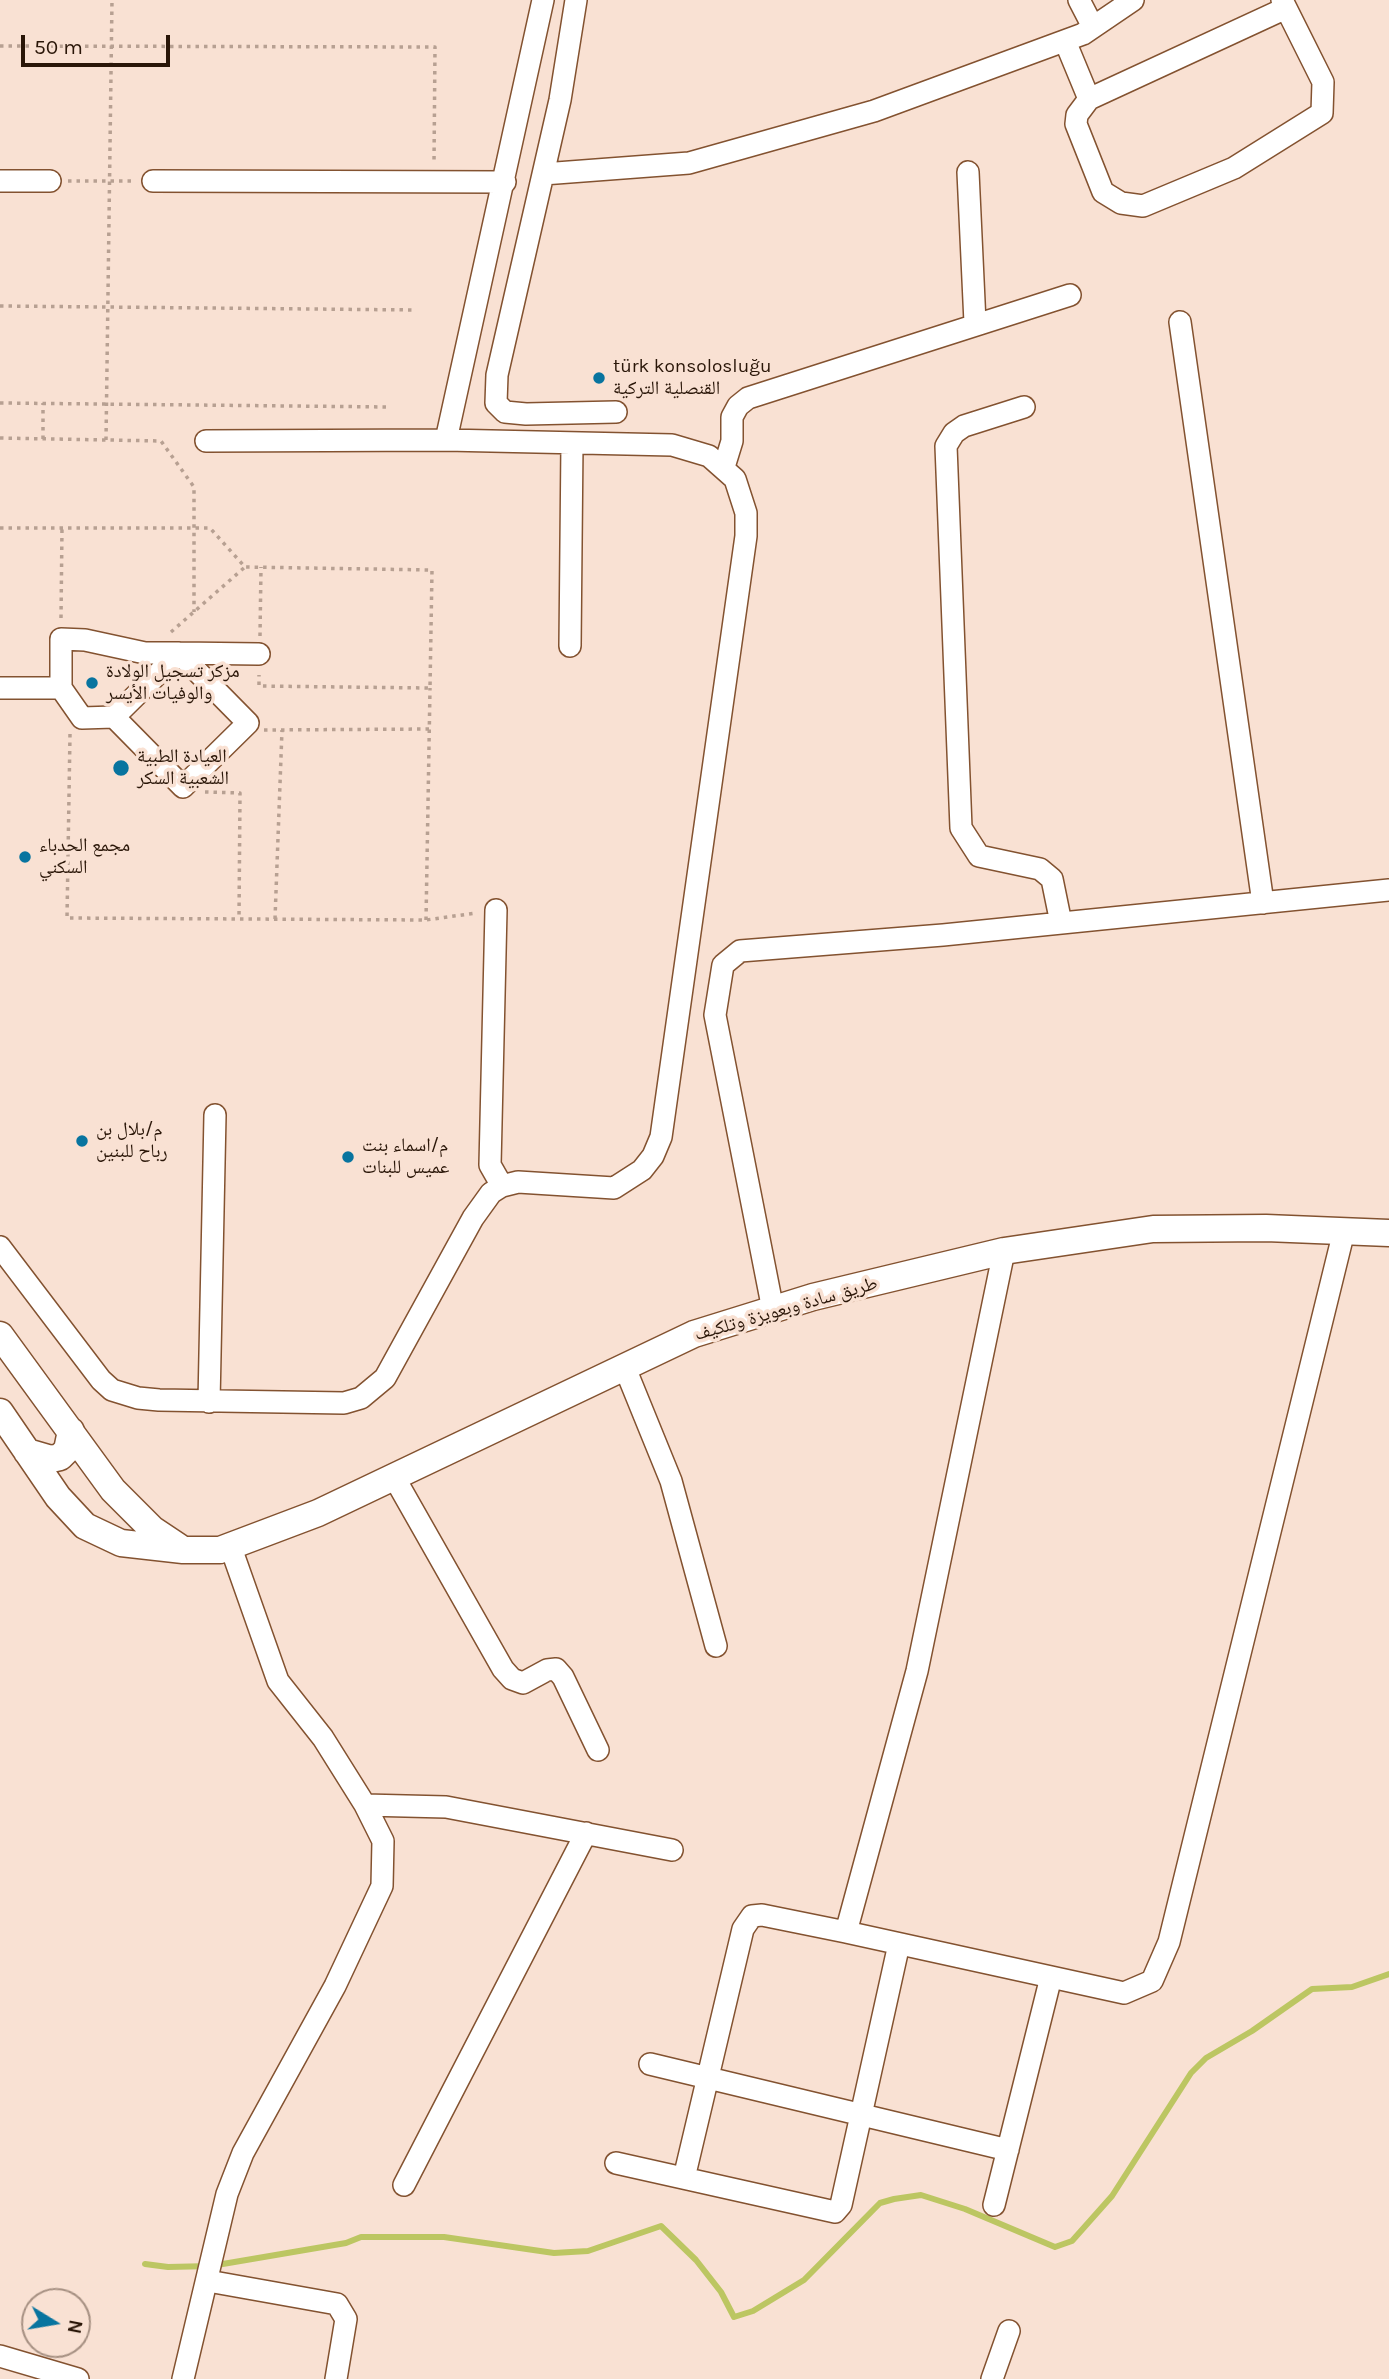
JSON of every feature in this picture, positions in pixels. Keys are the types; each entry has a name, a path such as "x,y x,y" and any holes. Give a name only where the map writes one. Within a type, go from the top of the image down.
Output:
{"main road":[{"name":"طريق سادة وبعويزة وتلكيف","path":"0,1412 58,1497 85,1526 121,1543 183,1550 231,1548 318,1513 694,1335 773,1310 1004,1251 1153,1229 1389,1233"},
{"path":"0,1335 97,1471 131,1510 183,1550"},
{"path":"27,1452 51,1459 60,1457 67,1451 71,1431"}],"street":[{"path":"446,440 505,182 542,0"},
{"path":"576,0 561,100 497,375 496,403 505,412 526,414 616,412"},
{"path":"1079,0 1093,27"},
{"path":"543,174 689,163 874,111 1065,41 1093,27 1133,0"},
{"path":"1284,4 1323,82 1322,113 1234,168 1143,206 1121,203 1103,192 1076,124 1077,115 1089,99 1284,4"},
{"path":"1065,41 1089,99"},
{"path":"968,172 975,323"},
{"path":"0,181 50,181"},
{"path":"153,181 505,182"},
{"path":"724,467 732,441 732,417 738,406 748,398 975,323 1070,295"},
{"path":"1180,322 1263,903"},
{"path":"1024,407 964,426 954,433 946,446 961,828 979,856 1040,869 1052,879 1061,923"},
{"path":"0,1247 101,1380 112,1390 138,1398 209,1402 344,1403 375,1389 385,1378 473,1218 491,1194 502,1186 531,1181 614,1188 642,1170 653,1156 662,1137 746,536 742,494 735,479 724,467 691,448 446,440 206,441"},
{"path":"570,646 572,443"},
{"path":"180,653 114,717 82,718 66,695 61,639 85,640 145,653 180,653 259,654"},
{"path":"114,717 183,787 248,723 180,653"},
{"path":"0,688 66,695"},
{"path":"773,1310 715,1015 723,965 740,951 1061,923 1389,890"},
{"path":"496,910 490,1165 502,1186"},
{"path":"209,1402 215,1115"},
{"path":"684,2178 743,1929 752,1916 762,1915 846,1932 1124,1993 1152,1981 1169,1942 1344,1231"},
{"path":"846,1932 917,1671 1004,1251"},
{"path":"625,1368 671,1481 716,1646"},
{"path":"394,1477 503,1669 512,1679 523,1683 547,1670 556,1669 563,1677 598,1750"},
{"path":"183,2379 227,2194 243,2153 335,1986 382,1886 383,1841 365,1805 323,1738 278,1681 231,1548"},
{"path":"365,1805 446,1807 672,1850"},
{"path":"404,2185 586,1833"},
{"path":"616,2163 835,2212 841,2205 899,1944"},
{"path":"994,2205 1051,1977"},
{"path":"650,2064 707,2080 1007,2150"},
{"path":"209,2277 337,2304 346,2319 336,2379"},
{"path":"992,2379 1009,2331"},
{"path":"0,2356 78,2379"}],"path":[{"path":"106,440 112,0"},
{"path":"0,46 435,47 434,183"},
{"path":"50,181 153,181"},
{"path":"0,306 416,310"},
{"path":"0,403 389,407"},
{"path":"43,403 43,439"},
{"path":"0,438 161,441 194,487 194,612"},
{"path":"0,528 210,528 245,567"},
{"path":"61,639 62,528"},
{"path":"145,653 245,567 432,569 426,920"},
{"path":"261,567 259,686 430,688"},
{"path":"66,695 67,918 426,920 496,910"},
{"path":"241,730 430,729"},
{"path":"275,919 282,730"},
{"path":"183,787 198,792 240,793 239,919"}],"waterway":[{"path":"145,2264 168,2267 211,2266 346,2243 361,2237 444,2237 554,2253 588,2251 661,2226 696,2260 721,2292 734,2317 753,2311 804,2280 880,2203 894,2199 921,2195 965,2209 1055,2247 1072,2241 1112,2196 1191,2073 1206,2058 1252,2031 1312,1989 1352,1987 1389,1974"}],"place":[{"name":"türk konsolosluğu القنصلية التركية","path":"599,378"},
{"name":"مزكر تسجيل الولادة والوفيات الأيسر","path":"92,683"},
{"name":"العيادة الطبية الشعبية السكر","path":"121,768"},
{"name":"مجمع الحدباء السكني","path":"25,857"},
{"name":"م/بلال بن رباح للبنين","path":"82,1141"},
{"name":"م/اسماء بنت عميس للبنات","path":"348,1157"}]}
